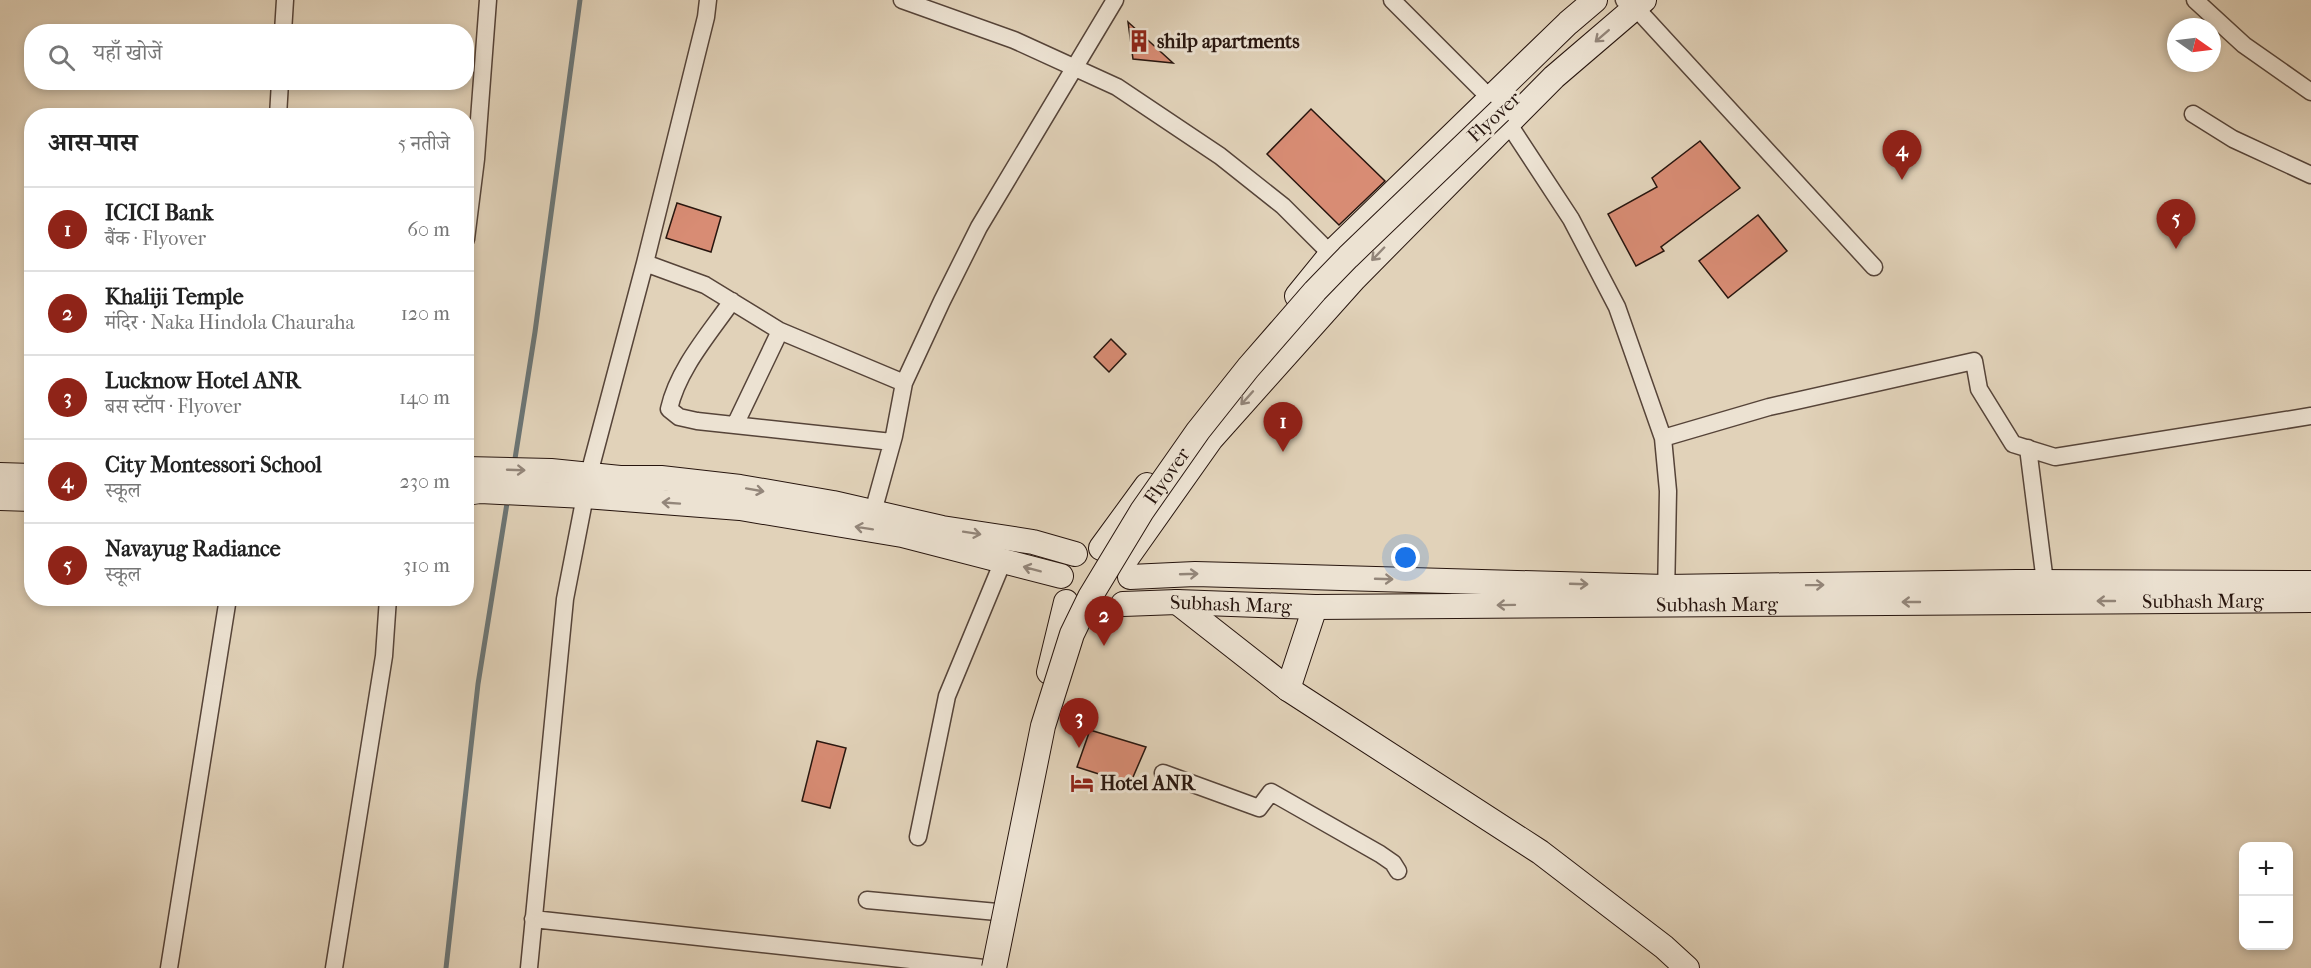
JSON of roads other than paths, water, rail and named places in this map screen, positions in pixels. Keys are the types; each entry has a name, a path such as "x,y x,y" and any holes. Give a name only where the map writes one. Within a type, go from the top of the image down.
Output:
{"main road":[{"path":"1595,0 1542,48 1499,111 1354,279 1211,439 1127,569 1128,596 1123,604 1114,612 1103,617 1091,617 1073,609 1066,602 1060,585 1061,576 1068,560 1075,554 1092,547 1110,550 1127,569 1666,595 2046,592 2311,583"},
{"path":"1101,548 1194,419 1331,255 1499,111 1560,72 1634,2"},
{"name":"Flyover","path":"1525,88 1542,48"},
{"name":"Flyover","path":"994,968 1043,726 1072,634 1090,597 1142,511 1198,431 1248,368 1340,265 1525,88 1560,72"},
{"path":"474,481 551,471 587,485 902,535 1061,576"},
{"path":"0,475 24,476"},
{"path":"474,481 547,495 620,478 661,478 740,487 833,503 942,528 1033,542 1075,554"},
{"path":"0,498 24,499"},
{"name":"Subhash Marg","path":"2046,592 2311,600"},
{"name":"Subhash Marg","path":"1123,604 1178,602 1315,607 1666,595"},
{"path":"985,968 1030,739 1066,602"},
{"path":"1178,602 1199,621 1288,689 1540,852 1664,947 1687,968"},
{"path":"1288,689 1315,607"},
{"path":"1004,968 1048,739 1067,676 1091,617"}],"street":[{"path":"284,24 285,0"},
{"path":"474,175 488,0"},
{"path":"529,968 565,599 587,485 645,263 706,17 708,0"},
{"path":"902,0 1014,40 1117,87 1220,156 1283,206 1354,279"},
{"path":"873,512 892,442 904,383 979,227 1115,0"},
{"path":"1392,0 1499,111 1571,219 1617,307 1663,438 1668,491 1666,595"},
{"path":"2195,0 2244,45 2311,92"},
{"path":"1634,2 1874,267"},
{"path":"278,108 280,90"},
{"path":"2193,114 2233,139 2311,175"},
{"path":"645,263 705,285 780,331 904,383"},
{"path":"732,301 686,370 673,393 669,409 679,417 892,442"},
{"path":"735,425 780,331"},
{"path":"1663,438 1769,407 1974,361 1979,389 2013,444 2055,457 2311,416"},
{"path":"2028,448 2046,592"},
{"path":"918,837 947,696 1003,561"},
{"path":"169,968 227,606"},
{"path":"334,968 384,656 387,606"},
{"path":"1163,773 1259,808 1271,792 1380,854 1393,863 1398,871"},
{"path":"867,900 997,912"},
{"path":"533,919 985,968"}],"waterway":[{"path":"514,465 535,332 580,0"},
{"path":"446,968 478,684 508,497"}],"place":[{"name":"shilp apartments","path":"1139,41"},
{"name":"City Montessori School","path":"1902,180"},
{"name":"Navayug Radiance","path":"2176,249"},
{"name":"ICICI Bank","path":"1283,452"},
{"name":"Khaliji Temple","path":"1104,646"},
{"name":"Lucknow Hotel ANR","path":"1079,748"},
{"name":"Hotel ANR","path":"1082,783"}]}
